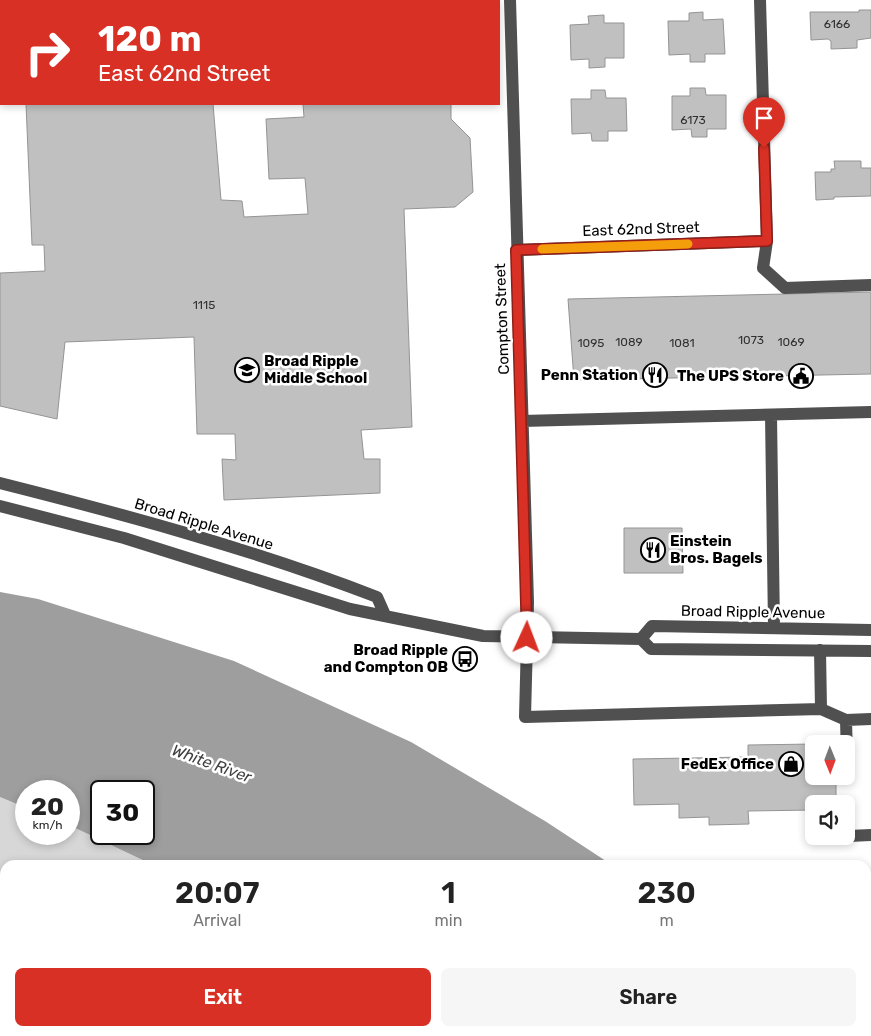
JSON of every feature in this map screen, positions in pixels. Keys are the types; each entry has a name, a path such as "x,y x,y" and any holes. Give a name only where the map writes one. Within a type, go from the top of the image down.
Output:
{"street":[{"name":"Compton Street","path":"510,0 527,638 525,717 821,709"},
{"path":"760,0 767,241 763,268 785,288 871,285"},
{"name":"East 62nd Street","path":"516,250 767,241"},
{"path":"522,421 871,412"},
{"path":"771,415 774,628"},
{"name":"Broad Ripple Avenue","path":"0,483 170,530 336,581 377,597 385,614"},
{"path":"0,506 124,538 350,609 385,614 467,634 527,638 641,639 651,649 871,650"},
{"name":"Broad Ripple Avenue","path":"641,639 652,626 871,630"},
{"path":"820,650 821,709 846,720 871,719"},
{"path":"846,720 846,735"},
{"path":"855,836 871,835"}],"shaded area":[{"path":"0,797 15,803 15,845 80,845 80,830 90,835 90,845 111,845 142,860 0,860"}],"water":[{"name":"White River","path":"0,592 38,599 234,661 411,742 545,821 604,860 142,860 111,845 155,845 155,780 90,780 90,835 80,830 80,780 15,780 15,803 0,797"}],"building":[{"path":"859,10 871,10 871,38 857,40 857,48 831,49 831,41 828,39 811,40 810,12 859,12"},
{"path":"703,12 703,20 723,19 725,54 705,54 705,62 690,62 690,54 669,55 668,21 689,21 689,13"},
{"path":"604,15 604,23 624,23 624,58 605,58 605,67 589,68 589,59 571,60 570,25 589,24 588,16"},
{"path":"690,88 705,88 706,95 726,95 726,129 707,129 707,137 692,137 691,129 672,130 672,96 690,96"},
{"path":"591,90 605,90 606,98 626,98 627,131 608,131 608,141 592,141 591,133 572,134 571,99 591,99"},
{"name":"Broad Ripple Middle School","path":"26,105 213,105 221,200 242,201 244,217 308,214 305,178 269,179 266,119 304,117 303,105 451,105 451,119 470,138 473,192 455,207 404,209 412,427 361,430 364,459 380,459 380,493 224,500 222,459 236,460 235,434 197,434 194,337 65,342 57,419 0,406 0,273 45,271 44,245 32,245"},
{"path":"834,161 861,161 861,168 871,168 871,196 834,197 834,199 816,200 815,172 831,172 831,169 835,169"},
{"path":"871,292 871,374 574,380 568,299"},
{"name":"Einstein Bros. Bagels","path":"624,528 682,528 683,573 624,573"},
{"path":"805,744 805,785 836,785 836,795 805,795 805,810 748,811 749,824 709,825 709,817 679,818 679,804 634,805 633,759 748,757 748,745"}],"slow traffic":[{"path":"542,249 688,244"}],"place":[{"name":"Broad Ripple Middle School","path":"247,370"},
{"name":"Penn Station","path":"655,375"},
{"name":"The UPS Store","path":"801,376"},
{"name":"Einstein Bros. Bagels","path":"653,550"},
{"name":"Broad Ripple and Compton OB","path":"465,659"},
{"name":"FedEx Office","path":"791,764"}],"route":[{"path":"527,638 528,602 516,250 767,241 764,148"}]}
